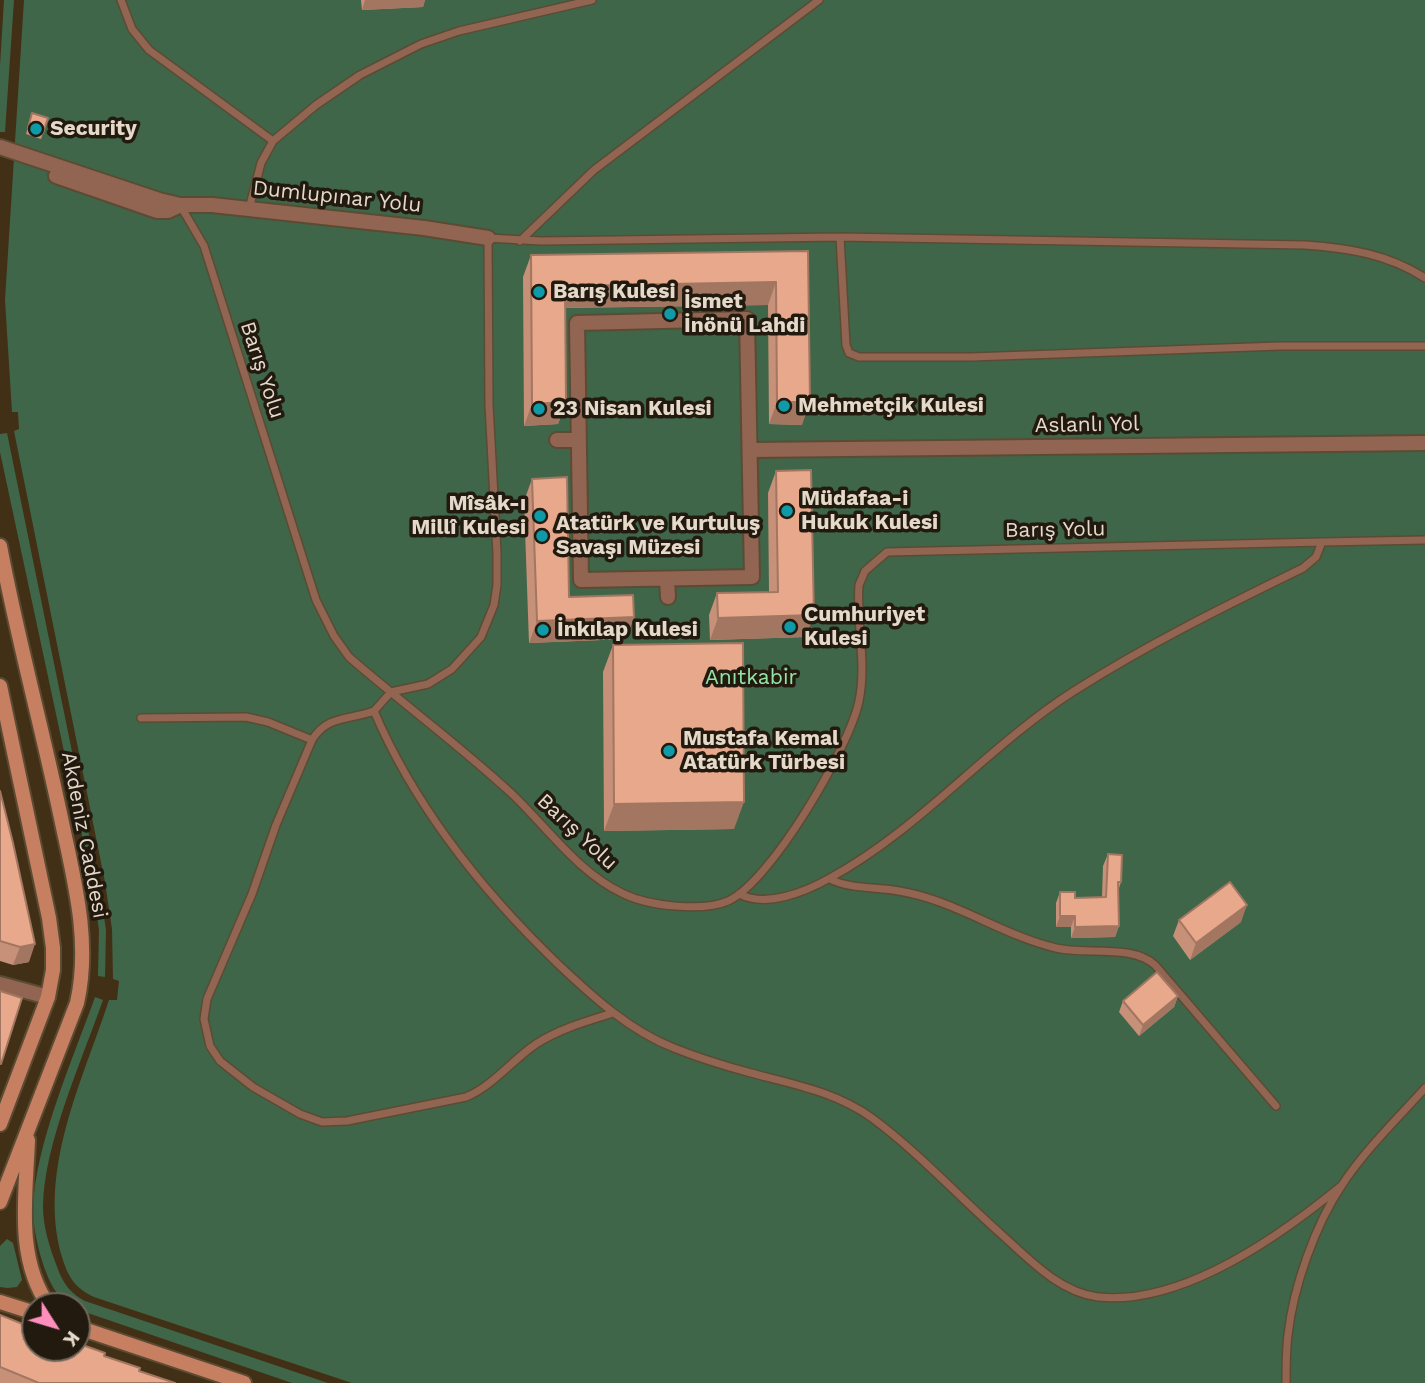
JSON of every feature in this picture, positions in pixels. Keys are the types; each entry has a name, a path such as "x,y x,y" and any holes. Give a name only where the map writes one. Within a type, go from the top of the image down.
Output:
{"main road":[{"name":"Akdeniz Caddesi","path":"0,546 49,761 77,896 83,946 82,980 76,1003 0,1202"},
{"path":"0,685 49,918 53,970 48,997 0,1124"},
{"path":"29,1128 26,1247 34,1278 42,1292"},
{"path":"0,1302 21,1309"},
{"path":"91,1332 209,1377 244,1383"}],"street":[{"name":"Dumlupınar Yolu","path":"0,147 180,205 212,205 424,228 488,239"},
{"name":"Dumlupınar Yolu","path":"0,153 13,161 157,211 168,211 180,205"},
{"path":"747,319 750,450 752,577 581,580 575,484 579,440 577,323 747,319"},
{"path":"557,440 579,440"},
{"name":"Aslanlı Yol","path":"750,450 1425,443"},
{"path":"667,579 668,597"},
{"path":"0,984 48,997"}],"lane":[{"path":"121,0 132,29 149,50 273,141"},
{"path":"248,209 261,163 273,141 307,111 349,82 421,44 505,19 592,0"},
{"path":"520,241 594,170 819,0"},
{"name":"Barış Yolu","path":"180,205 204,246 316,600 334,636 349,657 510,792 567,851 612,888 645,901 685,906 720,904 739,894 768,865 795,829 855,714 861,691 859,584 865,571 883,554 895,550 1425,540"},
{"path":"840,237 846,345 849,353 854,356 971,357 1280,346 1425,346"},
{"path":"612,1013 552,1034 528,1050 484,1088 467,1097 347,1121 322,1122 300,1114 253,1087 219,1061 206,1036 205,1004 252,894 276,825 318,730 327,723 374,711 391,692 428,684 452,669 481,637 494,605 497,553 489,405 488,239 520,241 840,237 1041,239 1330,247 1390,260 1425,278"},
{"path":"739,894 749,899 764,900 796,892 830,878 911,821 1057,702 1173,632 1303,568 1316,557 1322,542"},
{"path":"374,711 390,745 433,817 489,891 539,946 612,1013 672,1047 746,1072 822,1092 857,1108 892,1135 1043,1271 1072,1289 1100,1297 1136,1296 1205,1275 1281,1233 1341,1186"},
{"path":"141,718 246,717 268,722 312,740"},
{"path":"830,878 840,883 933,898 1054,948 1074,952 1126,953 1143,957 1154,965 1276,1106"},
{"path":"1286,1383 1288,1335 1299,1282 1320,1227 1341,1186 1425,1088"}],"green space":[{"path":"4,0 14,0 5,132 0,132 0,66"},
{"name":"Anıtkabir","path":"24,0 1425,0 1425,1383 352,1383 84,1292 77,1286 64,1264 56,1225 55,1192 66,1126 109,1000 117,1000 119,981 113,979 112,929 105,882 14,431 19,429 18,412 12,412 5,300"},
{"path":"7,433 99,884 106,930 105,977 98,976 99,930 93,887 0,452 0,434"},
{"path":"95,997 103,1000 65,1102 45,1182 45,1229 58,1270 72,1292 56,1292 54,1289 38,1245 33,1209 40,1157 56,1102"},
{"path":"7,1239 13,1243 22,1280 17,1287 0,1287 0,1246"},
{"path":"91,1303 328,1383 292,1383 91,1314"}],"building":[{"path":"32,113 48,118 43,133 28,128"},
{"path":"808,251 810,402 777,402 776,282 565,286 566,402 532,404 531,255"},
{"path":"811,470 814,615 718,618 717,593 778,592 776,471"},
{"path":"567,477 569,597 633,595 634,617 537,621 532,479"},
{"name":"Mustafa Kemal Atatürk Türbesi","path":"743,643 744,802 614,804 613,645"},
{"path":"0,791 35,944 20,947 0,941"},
{"path":"1108,854 1122,855 1121,882 1118,882 1119,926 1075,927 1075,916 1060,916 1060,892 1075,892 1075,898 1106,897"},
{"path":"1230,882 1247,905 1196,943 1179,920"},
{"path":"1157,972 1178,996 1143,1025 1123,1001"},
{"path":"0,991 22,998 1,1064 0,1063"},
{"path":"0,1315 21,1323 21,1362 91,1362 91,1348 105,1353 104,1356 140,1368 139,1371 175,1383 39,1383 0,1367"}],"place":[{"name":"Security","path":"36,129"},
{"name":"Barış Kulesi","path":"539,292"},
{"name":"İsmet İnönü Lahdi","path":"670,314"},
{"name":"Mehmetçik Kulesi","path":"784,406"},
{"name":"23 Nisan Kulesi","path":"539,409"},
{"name":"Müdafaa-i Hukuk Kulesi","path":"787,511"},
{"name":"Mîsâk-ı Millî Kulesi","path":"540,516"},
{"name":"Atatürk ve Kurtuluş Savaşı Müzesi","path":"542,536"},
{"name":"Cumhuriyet Kulesi","path":"790,627"},
{"name":"İnkılap Kulesi","path":"543,630"},
{"name":"Mustafa Kemal Atatürk Türbesi","path":"669,751"}]}
